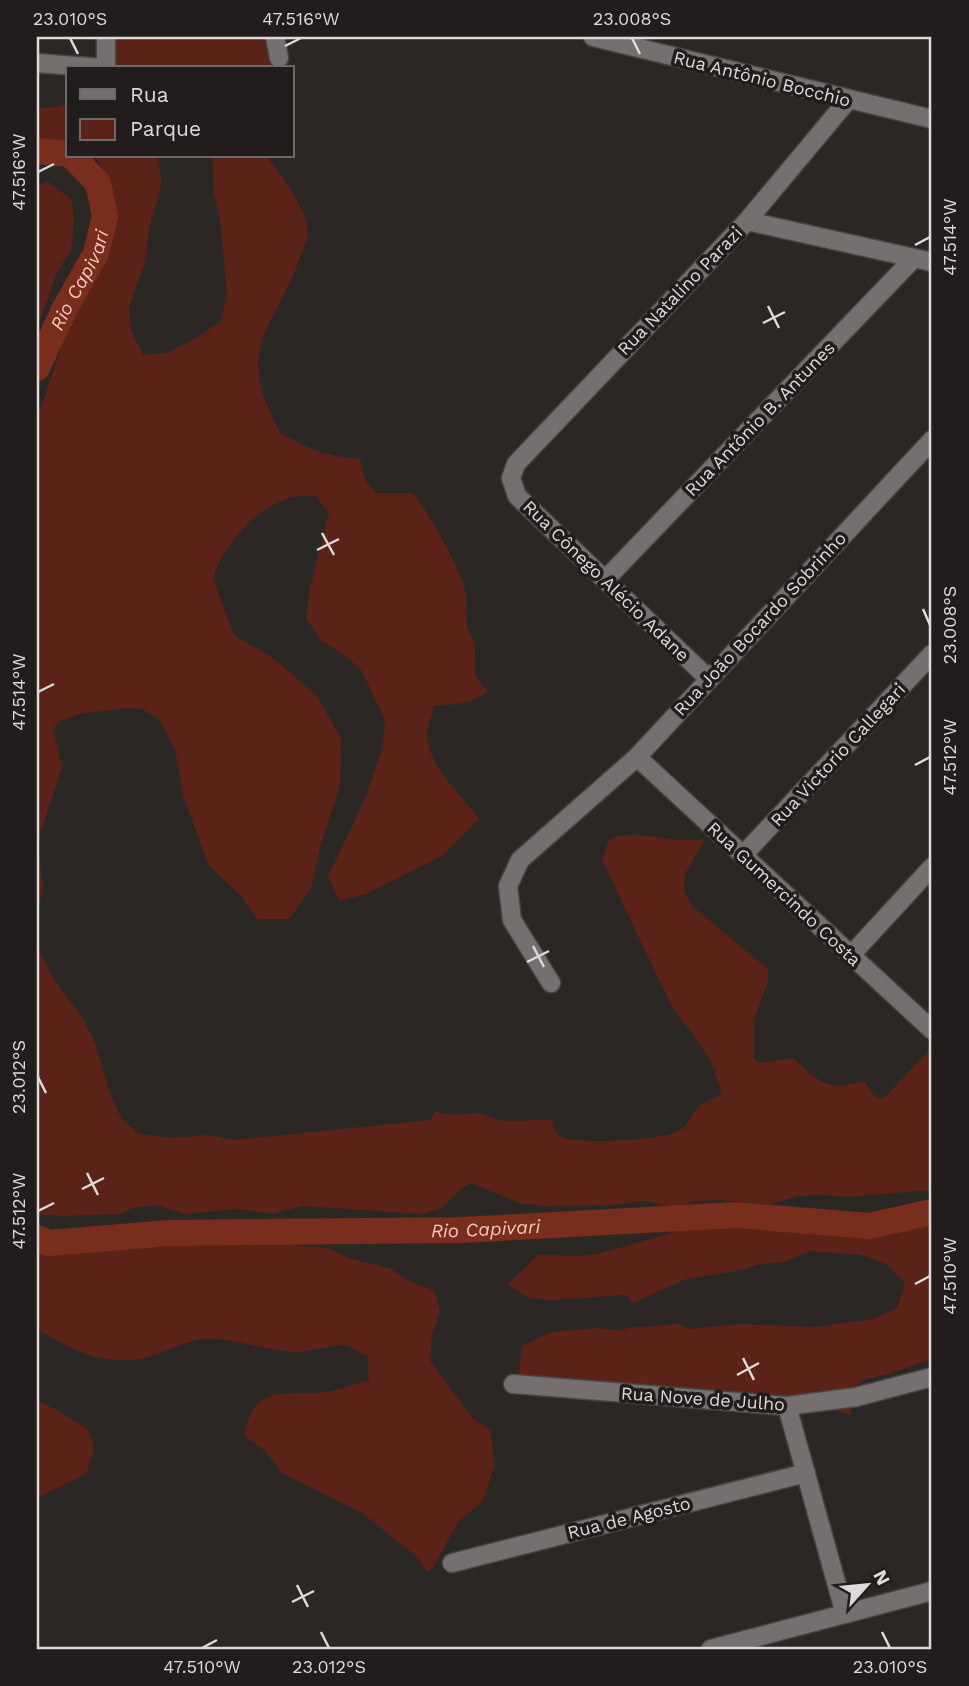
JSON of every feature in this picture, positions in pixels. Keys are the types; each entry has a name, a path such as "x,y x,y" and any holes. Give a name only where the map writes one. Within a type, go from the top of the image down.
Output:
{"street":[{"path":"104,66 106,37"},
{"path":"275,37 279,58"},
{"name":"Rua Antônio Bocchio","path":"593,37 932,119"},
{"path":"37,64 70,66"},
{"name":"Rua Natalino Parazi","path":"511,478 516,464 747,220 848,100"},
{"path":"747,220 932,262"},
{"name":"Rua Antônio B. Antunes","path":"606,580 914,258"},
{"name":"Rua João Bocardo Sobrinho","path":"551,983 512,920 508,886 520,860 636,757 932,440"},
{"name":"Rua Cônego Alécio Adane","path":"511,478 517,496 709,679"},
{"name":"Rua Victorio Callegari","path":"743,855 932,654"},
{"name":"Rua Gumercindo Costa","path":"636,757 932,1030"},
{"path":"851,955 932,867"},
{"name":"Rua Nove de Julho","path":"513,1384 788,1406 856,1397 932,1380"},
{"path":"788,1406 845,1614"},
{"name":"Rua de Agosto","path":"452,1563 806,1472"},
{"path":"711,1649 932,1591"}],"green space":[{"path":"113,37 272,37 278,66 113,66"},
{"path":"66,104 66,142 51,146 37,145 37,109"},
{"path":"96,158 157,158 162,181 148,233 146,259 129,307 131,331 143,355 167,353 195,339 221,321 227,294 220,217 214,195 214,158 268,158 299,204 308,235 291,281 265,333 258,368 262,389 281,433 318,451 360,459 366,482 376,493 412,493 448,549 465,588 467,626 475,646 476,676 488,690 470,701 434,706 427,734 433,758 439,769 479,819 442,856 366,894 340,901 328,877 367,794 383,746 385,720 362,671 322,641 306,619 309,593 329,513 315,495 291,497 267,508 249,522 219,562 213,579 234,635 274,659 316,695 341,738 340,786 321,844 311,889 289,919 257,919 242,897 208,864 183,795 175,749 159,719 142,709 128,708 79,714 60,721 53,729 62,767 38,841 43,889 37,915 37,419 100,226 102,169"},
{"path":"48,182 72,200 74,224 71,250 57,272 37,329 37,185"},
{"path":"626,835 680,840 705,839 684,876 684,891 692,906 768,969 768,980 754,1020 754,1059 760,1063 793,1058 825,1083 841,1085 865,1081 874,1096 880,1099 886,1096 932,1047 932,1190 848,1197 798,1196 771,1204 719,1200 695,1201 673,1207 645,1201 614,1205 545,1206 519,1203 471,1183 442,1208 423,1214 302,1206 273,1214 238,1209 185,1214 156,1205 133,1208 120,1214 37,1214 37,945 52,977 82,1017 94,1041 110,1093 121,1118 139,1134 171,1138 208,1135 234,1140 430,1120 435,1112 454,1115 478,1113 502,1121 552,1120 554,1128 562,1137 585,1141 668,1135 688,1123 702,1104 722,1094 715,1073 717,1069 714,1069 703,1048 672,1007 602,860 609,840"},
{"path":"769,1220 832,1232 881,1225 932,1224 932,1359 862,1380 855,1389 851,1415 790,1396 692,1404 521,1376 519,1372 522,1346 550,1332 598,1328 624,1331 626,1328 680,1324 688,1329 740,1324 816,1327 873,1319 897,1308 905,1283 885,1263 861,1255 809,1251 785,1262 686,1279 633,1303 626,1295 554,1300 528,1298 508,1284 539,1254 597,1254 671,1233 695,1221"},
{"path":"237,1233 269,1242 329,1249 351,1259 391,1269 411,1282 435,1291 440,1311 432,1335 430,1361 473,1419 491,1431 494,1467 483,1501 458,1522 433,1568 427,1572 416,1556 362,1513 282,1473 265,1451 244,1435 249,1418 264,1399 274,1395 331,1391 369,1380 367,1356 343,1345 295,1352 203,1339 141,1359 110,1359 81,1352 37,1329 37,1246 101,1248"},
{"path":"37,1400 89,1430 94,1450 86,1474 37,1498"}],"waterway":[{"name":"Rio Capivari","path":"37,151 66,154"},
{"name":"Rio Capivari","path":"37,368 64,310 96,253 105,216 98,183 74,158"},
{"name":"Rio Capivari","path":"37,1238 49,1243 168,1233 462,1230 737,1215 869,1226 932,1212"}]}
